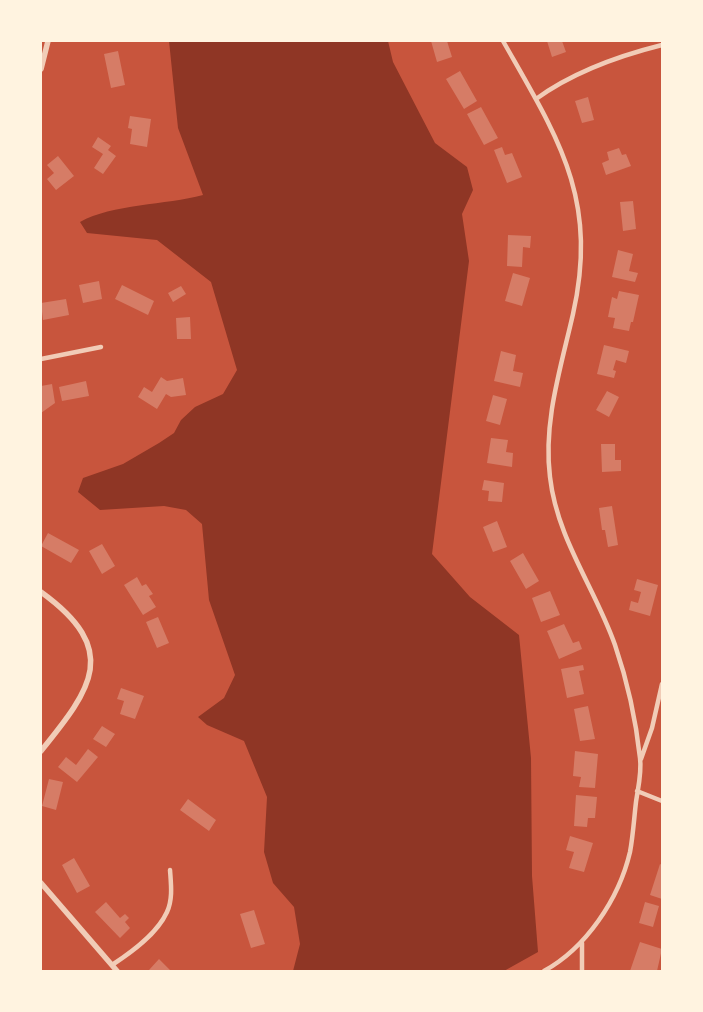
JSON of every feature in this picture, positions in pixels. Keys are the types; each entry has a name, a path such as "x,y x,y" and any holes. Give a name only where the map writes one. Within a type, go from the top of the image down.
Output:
{"street":[{"path":"41,69 48,41"},
{"path":"503,41 561,148 570,170 578,199 580,221 579,278 549,431 550,477 563,531 615,644 629,697 641,760"},
{"path":"536,99 559,82 580,72 662,45"},
{"path":"41,358 101,347"},
{"path":"41,592 79,627 90,658 90,669 89,680 80,702 41,751"},
{"path":"544,971 582,943 614,894 627,863 632,841 641,760 652,728 662,684"},
{"path":"638,791 662,801"},
{"path":"112,965 148,936 168,911 172,891 170,870"},
{"path":"41,883 117,971"},
{"path":"582,943 582,971"}],"shaded area":[{"path":"169,41 388,41 393,62 435,143 467,167 473,190 462,214 469,261 432,554 470,597 519,635 531,758 532,876 538,952 504,971 293,971 300,944 294,907 273,883 264,852 267,797 244,741 207,725 198,717 224,698 235,675 209,600 202,524 186,510 164,506 100,510 78,492 83,478 123,464 174,433 181,420 195,407 223,394 237,370 211,282 157,240 87,233 80,222 93,216 123,208 203,195 178,128"}],"building":[{"path":"431,41 447,41 452,57 437,62"},
{"path":"547,41 562,41 566,52 552,57"},
{"path":"118,51 125,85 111,88 104,54"},
{"path":"460,71 477,101 464,109 446,79"},
{"path":"588,97 594,120 582,123 575,101"},
{"path":"481,107 498,138 484,145 467,114"},
{"path":"130,116 151,119 147,147 130,144 132,129 128,128"},
{"path":"98,137 111,146 108,150 116,156 103,174 94,168 103,154 92,147"},
{"path":"502,147 505,155 512,153 522,177 507,183 494,150"},
{"path":"619,148 622,155 626,154 631,166 606,175 602,163 609,160 607,152"},
{"path":"58,156 74,176 56,190 47,179 54,173 47,165"},
{"path":"633,201 636,229 623,231 620,202"},
{"path":"508,235 531,236 530,248 523,247 522,267 507,266"},
{"path":"618,250 633,254 629,271 638,273 635,282 612,277"},
{"path":"513,273 530,278 522,306 505,301"},
{"path":"99,281 102,299 83,303 79,285"},
{"path":"122,285 154,301 148,315 115,299"},
{"path":"181,286 186,294 173,302 168,293"},
{"path":"619,291 639,295 629,331 613,328 615,318 608,317 612,297 617,299"},
{"path":"66,299 69,315 43,320 41,303"},
{"path":"190,317 191,339 177,339 176,318"},
{"path":"604,345 629,351 626,363 616,360 613,370 616,371 614,378 597,374"},
{"path":"501,351 516,355 513,371 523,373 520,387 494,381"},
{"path":"161,377 167,381 183,378 186,395 171,397 166,394 157,409 138,397 144,387 152,392"},
{"path":"86,381 89,396 62,401 59,387"},
{"path":"52,384 55,403 41,413 41,386"},
{"path":"607,391 619,397 609,417 596,410"},
{"path":"493,395 507,399 500,425 486,421"},
{"path":"491,438 508,440 506,452 513,453 512,467 487,463"},
{"path":"601,444 615,444 615,460 621,460 621,471 602,472"},
{"path":"484,480 504,483 502,502 488,501 489,491 482,490"},
{"path":"612,506 618,545 608,547 605,530 602,530 599,508"},
{"path":"497,521 507,547 493,552 483,527"},
{"path":"48,533 79,550 71,563 41,546"},
{"path":"102,544 115,566 102,574 89,551"},
{"path":"523,553 539,581 526,589 510,561"},
{"path":"137,577 142,586 146,584 153,594 149,596 156,607 143,615 124,585"},
{"path":"637,579 658,585 650,616 629,610 631,601 638,603 641,592 634,590"},
{"path":"550,591 560,615 541,622 532,598"},
{"path":"158,617 169,643 157,648 146,622"},
{"path":"564,624 573,643 579,641 582,649 559,659 547,631"},
{"path":"583,665 584,670 579,671 584,694 567,698 561,669"},
{"path":"121,688 144,696 135,719 120,714 124,701 117,699"},
{"path":"588,706 595,739 580,741 574,709"},
{"path":"102,726 115,734 106,747 93,739"},
{"path":"88,749 98,757 77,782 58,767 66,757 76,765"},
{"path":"575,751 598,754 595,788 579,787 581,777 573,776"},
{"path":"49,779 63,782 56,810 42,806"},
{"path":"576,795 597,797 595,818 588,818 587,827 574,826"},
{"path":"188,799 216,820 209,831 180,810"},
{"path":"570,836 593,843 584,872 569,868 574,852 566,850"},
{"path":"74,858 90,886 77,893 62,865"},
{"path":"660,864 662,865 662,899 650,895"},
{"path":"106,902 120,918 125,914 129,918 125,922 130,928 120,938 95,912"},
{"path":"645,902 659,906 653,927 639,923"},
{"path":"254,910 265,944 251,948 240,914"},
{"path":"640,942 662,949 657,971 630,971"},
{"path":"159,959 171,971 149,970"}]}
